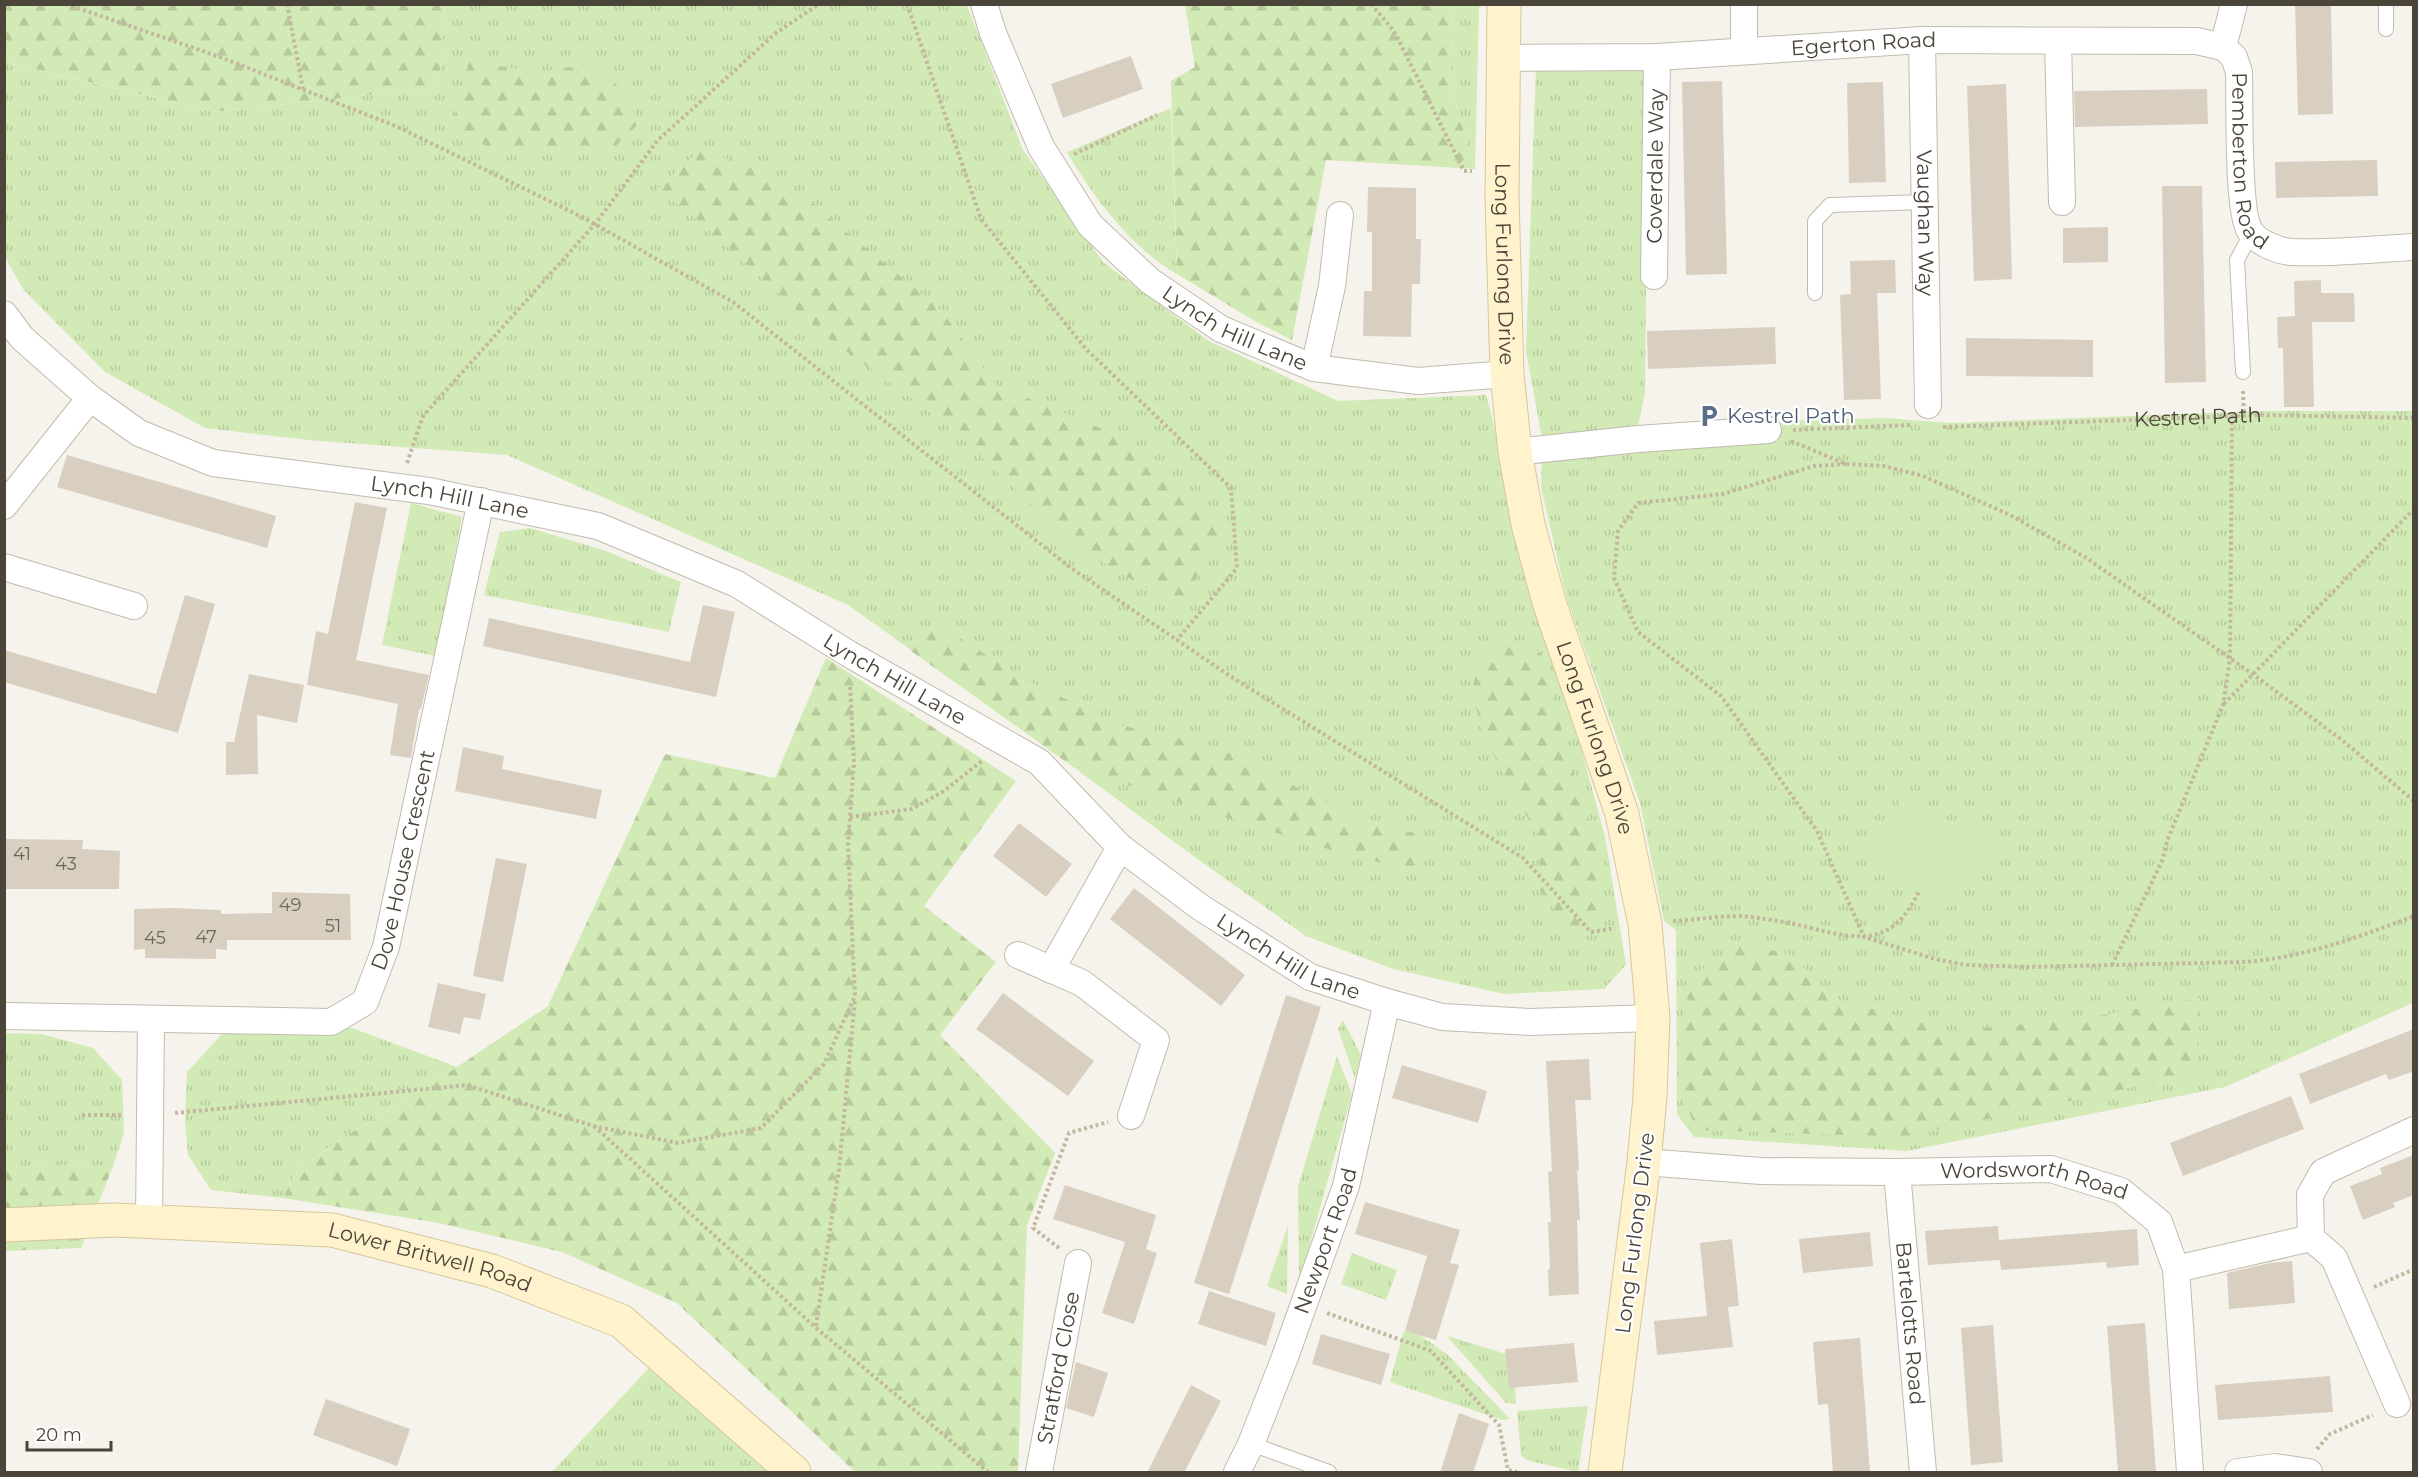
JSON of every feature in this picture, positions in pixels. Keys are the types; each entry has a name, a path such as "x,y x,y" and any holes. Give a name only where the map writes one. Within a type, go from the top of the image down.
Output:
{"street":[{"name":"Lynch Hill Lane","path":"984,4 993,33 1041,147 1089,225 1150,281 1221,329 1314,369 1418,381 1507,374"},
{"name":"Long Furlong Drive","path":"1504,4 1503,173 1507,374 1515,452 1528,524 1549,602 1622,814 1645,924 1653,1018 1650,1096 1644,1162 1605,1473"},
{"path":"1744,4 1744,50"},
{"name":"Pemberton Road","path":"2234,4 2223,47 2234,57 2239,72 2242,200 2245,222 2251,234 2272,247 2292,252 2414,247"},
{"name":"Egerton Road","path":"1504,58 1657,57 1922,40 2197,41 2223,47"},
{"name":"Vaughan Way","path":"1922,40 1927,419"},
{"path":"2058,41 2062,202"},
{"name":"Coverdale Way","path":"1654,276 1657,57"},
{"path":"1314,369 1332,286 1340,215"},
{"name":"Lynch Hill Lane","path":"4,314 22,338 90,398 139,433 213,463 399,487 481,501 598,526 737,584 849,654 1039,762 1120,847 1200,907 1310,977 1442,1017 1530,1022 1653,1018"},
{"path":"4,506 90,398"},
{"path":"1515,452 1638,439 1768,430"},
{"name":"Dove House Crescent","path":"4,1016 331,1022 365,1002 386,947 481,501"},
{"path":"4,567 134,606"},
{"path":"1051,970 1120,847"},
{"path":"1018,955 1082,983 1156,1040 1131,1116"},
{"name":"Newport Road","path":"1237,1473 1251,1444 1347,1186 1387,1002"},
{"path":"149,1221 152,1019"},
{"path":"2397,1404 2334,1258 2311,1238 2310,1195 2323,1172 2414,1130"},
{"name":"Wordsworth Road","path":"1644,1162 1761,1171 1897,1172 2051,1169 2121,1191 2159,1222 2176,1269 2190,1473"},
{"name":"Bartelotts Road","path":"1897,1172 1923,1473"},
{"name":"Lower Britwell Road","path":"4,1225 115,1220 332,1230 492,1271 621,1321 794,1473"},
{"path":"2176,1269 2311,1238"},
{"name":"Stratford Close","path":"1039,1473 1078,1263"},
{"path":"2238,1473 2276,1467 2309,1473"}],"lane":[{"path":"2386,4 2386,29"},
{"path":"1815,293 1815,221 1830,205 1924,202"},
{"path":"2243,372 2237,260 2251,234"},
{"path":"1251,1444 1329,1473"}],"path":[{"path":"66,4 220,57 399,127 595,224 734,302 1071,568 1233,678 1523,858 1591,932 1645,924 1749,917 1847,937 1864,937 1935,960 1966,965 2029,967 2265,960 2328,946 2414,916"},
{"path":"286,4 303,89"},
{"path":"399,487 423,416 595,224 658,140 776,33 819,4"},
{"path":"907,4 981,219 1086,349 1231,488 1237,568 1177,640"},
{"path":"1371,4 1394,31 1464,171 1503,173"},
{"path":"1052,164 1157,115"},
{"path":"2112,965 2163,859 2167,841 2223,705 2230,659 2232,417"},
{"name":"Kestrel Path","path":"1768,430 1927,419 2414,418"},
{"path":"1768,430 1846,464"},
{"path":"1864,937 1816,831 1721,696 1638,632 1614,578 1618,531 1638,503 1723,494 1814,466 1846,464 1884,466 1923,476 2008,514 2085,557 2254,675 2342,740 2414,801"},
{"path":"2223,705 2414,509"},
{"path":"815,1327 839,1169 855,996 848,845 854,762 849,654"},
{"path":"850,817 912,809 944,791 980,764 999,740"},
{"path":"1864,937 1889,928 1902,920 1919,891"},
{"path":"82,1115 150,1116 467,1085 593,1126 678,1143 761,1128 824,1065 855,996"},
{"path":"1078,1263 1033,1228 1069,1133 1131,1116"},
{"path":"593,1126 815,1327 987,1473"},
{"path":"2351,1297 2414,1269"},
{"path":"1304,1304 1431,1351 1498,1425 1508,1470 1517,1473"},
{"path":"2330,1434 2397,1404"}],"green space":[{"path":"5,4 445,5 439,87 215,112 5,62"},
{"path":"445,5 967,5 1023,150 1104,263 1209,341 1338,401 1486,395 1605,837 1626,965 1604,989 1504,994 1393,969 1306,936 848,605 507,455 308,440 205,428 105,372 23,289 5,257 4,62 215,112 439,87"},
{"path":"1185,5 1453,5 1450,85 1475,169 1326,160 1292,340 1253,320 1177,274 1171,81 1195,67"},
{"path":"1453,5 1479,5 1475,169 1450,85"},
{"path":"469,61 535,72 586,65 625,90 638,124 610,152 488,147 452,127"},
{"path":"1648,64 1645,393 1638,426 1542,438 1526,352 1536,66"},
{"path":"1171,108 1177,274 1144,250 1114,220 1089,187 1067,152"},
{"path":"702,149 783,180 940,309 996,385 1124,438 1227,531 1178,607 1069,542 951,427 825,336 700,222 657,189"},
{"path":"2260,411 2413,411 2413,1003 2225,1087 1907,1151 1694,1137 1677,1114 1676,930 1664,921 1640,803 1566,596 1541,487 1542,455 1777,442 1783,421 1885,418 1951,423"},
{"path":"411,503 462,517 436,656 382,645"},
{"path":"530,528 606,551 681,582 669,632 484,595 500,532"},
{"path":"933,621 1025,680 1124,726 1217,747 1320,799 1357,822 1421,834 1423,873 1341,853 1181,803 1069,764 911,651"},
{"path":"1504,642 1539,651 1579,798 1600,843 1603,904 1578,930 1561,920 1539,889 1540,837 1513,795 1482,730 1472,693 1478,658"},
{"path":"826,658 1016,781 924,906 996,962 940,1035 1055,1153 1027,1225 1018,1472 855,1472 677,1303 562,1252 439,1223 283,1198 297,1170 548,1006 665,754 775,778"},
{"path":"1906,793 1960,833 1970,822 1978,828 1983,823 1991,824 1996,832 1991,838 1999,845 1952,906 1942,908 1931,901 1868,848"},
{"path":"1740,943 1792,955 1830,997 1951,1031 2079,1019 2200,998 2198,1073 1904,1137 1698,1130 1683,1101 1677,1049 1692,976"},
{"path":"1343,1020 1361,1055 1355,1078 1338,1029"},
{"path":"352,1028 457,1067 297,1170 283,1198 211,1190 188,1155 185,1122 187,1072 222,1034 248,1029"},
{"path":"5,1033 41,1034 93,1048 122,1080 124,1133 113,1166 5,1165"},
{"path":"1337,1056 1352,1094 1299,1283 1298,1187"},
{"path":"4,1165 113,1166 81,1248 5,1251"},
{"path":"1288,1225 1287,1294 1267,1286"},
{"path":"1352,1253 1397,1270 1386,1300 1341,1284"},
{"path":"1410,1328 1448,1355 1510,1419 1502,1420 1390,1382 1403,1333"},
{"path":"1447,1336 1513,1356 1516,1404 1506,1403"},
{"path":"672,1343 804,1472 552,1472"},
{"path":"1588,1406 1578,1472 1526,1460 1521,1455 1517,1411"}],"building":[{"path":"2295,4 2331,4 2333,114 2298,115"},
{"path":"1131,56 1143,89 1063,118 1051,84"},
{"path":"1722,81 1727,274 1686,275 1682,82"},
{"path":"1883,82 1886,182 1849,183 1847,83"},
{"path":"2006,84 2012,279 1974,281 1967,86"},
{"path":"2207,89 2208,124 2075,127 2074,91"},
{"path":"2377,160 2378,196 2276,198 2275,162"},
{"path":"2162,186 2202,186 2206,382 2165,383"},
{"path":"1368,187 1416,188 1416,239 1421,239 1420,284 1412,284 1411,337 1363,336 1364,291 1372,291 1372,232 1367,232"},
{"path":"2108,227 2108,262 2063,263 2063,228"},
{"path":"1895,260 1896,293 1877,293 1881,399 1844,400 1840,295 1851,294 1850,261"},
{"path":"2321,280 2321,293 2354,293 2355,322 2312,322 2314,407 2284,407 2283,348 2278,348 2277,317 2295,316 2294,281"},
{"path":"1775,327 1776,364 1648,369 1647,331"},
{"path":"1966,338 2093,340 2093,377 1966,376"},
{"path":"67,455 276,516 267,548 57,487"},
{"path":"355,502 387,508 356,660 429,675 421,709 419,709 411,758 390,755 398,704 307,685 316,631 328,634"},
{"path":"185,595 215,604 178,733 4,682 4,650 156,694"},
{"path":"703,605 735,612 716,697 483,646 489,618 690,662"},
{"path":"249,674 304,685 297,723 257,715 258,774 226,775 226,742 234,742"},
{"path":"463,747 504,756 502,769 602,790 596,819 455,791"},
{"path":"1019,823 1072,864 1046,897 993,856"},
{"path":"5,839 83,840 82,849 120,851 119,889 4,889"},
{"path":"496,858 527,864 503,982 473,976"},
{"path":"1134,888 1245,975 1221,1006 1110,919"},
{"path":"272,892 350,894 351,940 227,940 227,950 216,949 216,959 145,958 145,949 134,950 134,909 221,910 221,914 272,913"},
{"path":"438,983 486,994 480,1020 464,1017 460,1034 428,1027"},
{"path":"1003,993 1094,1061 1068,1096 976,1029"},
{"path":"1286,995 1321,1007 1229,1294 1194,1283"},
{"path":"2414,1029 2414,1071 2389,1080 2386,1074 2310,1104 2299,1074"},
{"path":"1589,1059 1591,1100 1575,1100 1579,1170 1577,1170 1580,1220 1577,1220 1579,1294 1549,1296 1548,1222 1551,1222 1548,1172 1552,1171 1546,1061"},
{"path":"1402,1065 1487,1091 1478,1123 1392,1098"},
{"path":"2291,1096 2304,1129 2183,1176 2170,1143"},
{"path":"2414,1155 2414,1195 2393,1203 2395,1207 2363,1220 2350,1186 2382,1174 2380,1168"},
{"path":"1065,1185 1156,1215 1146,1249 1157,1253 1134,1324 1102,1313 1125,1242 1053,1219"},
{"path":"1365,1202 1460,1230 1450,1263 1459,1265 1436,1340 1405,1331 1427,1256 1355,1234"},
{"path":"1998,1226 1999,1240 2137,1229 2139,1265 2107,1268 2106,1262 2001,1270 2000,1260 1928,1265 1925,1231"},
{"path":"1870,1232 1873,1266 1803,1273 1799,1239"},
{"path":"1732,1239 1739,1306 1728,1307 1733,1347 1657,1355 1654,1321 1707,1316 1700,1243"},
{"path":"2292,1261 2295,1303 2229,1309 2227,1273 2270,1263"},
{"path":"1209,1291 1276,1313 1266,1346 1198,1324"},
{"path":"2145,1323 2156,1473 2118,1473 2107,1326"},
{"path":"1993,1325 2003,1462 1971,1465 1961,1328"},
{"path":"1321,1334 1390,1354 1381,1385 1312,1364"},
{"path":"1860,1338 1870,1473 1833,1473 1828,1404 1818,1405 1813,1342"},
{"path":"1574,1343 1578,1382 1509,1388 1505,1349"},
{"path":"1076,1362 1108,1373 1094,1417 1066,1408"},
{"path":"2330,1376 2333,1412 2218,1420 2215,1385"},
{"path":"1191,1385 1221,1401 1184,1473 1147,1473"},
{"path":"326,1399 410,1429 397,1466 313,1435"},
{"path":"1459,1413 1489,1424 1473,1473 1440,1473"}],"place":[{"name":"Kestrel Path","path":"1709,416"}]}
